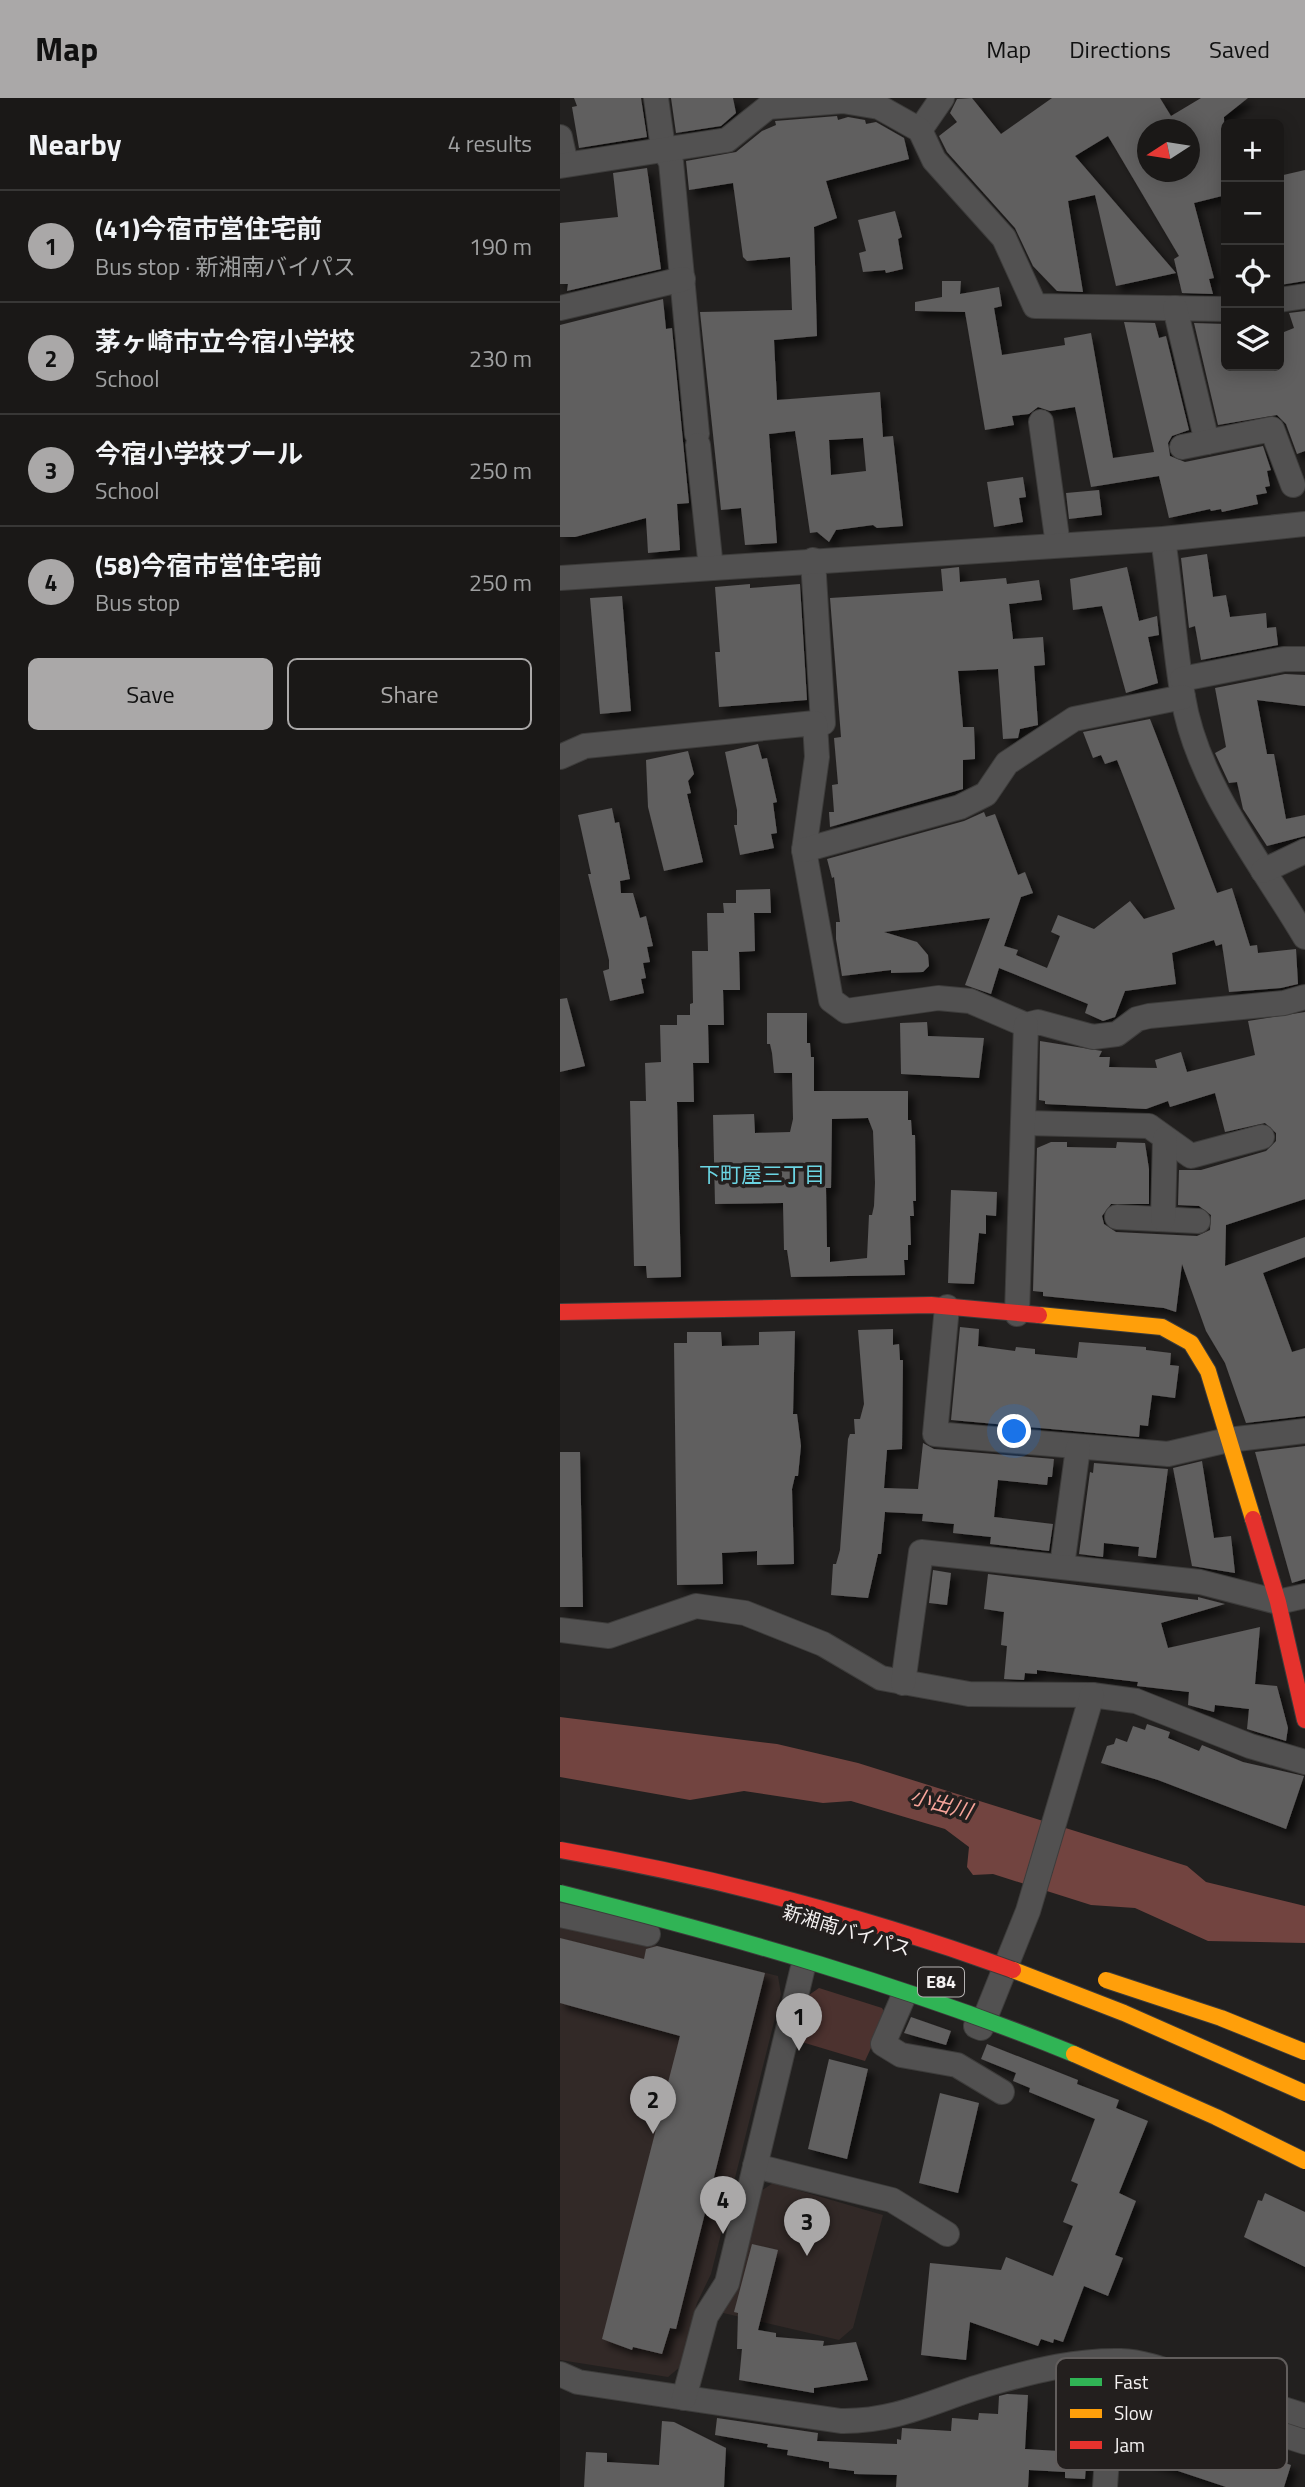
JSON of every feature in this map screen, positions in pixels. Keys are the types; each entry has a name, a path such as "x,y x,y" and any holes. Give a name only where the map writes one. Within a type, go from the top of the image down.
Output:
{"main road":[{"path":"560,1312 947,1307 1162,1327 1180,1333 1196,1346 1208,1371 1278,1602 1305,1720"},
{"name":"新湘南バイパス","path":"560,1850 786,1894 924,1937 1051,1983 1178,2035 1305,2093"},
{"path":"560,1884 691,1910"},
{"path":"560,1892 785,1952 921,1996 1115,2070 1305,2161"},
{"path":"786,1894 960,1933"},
{"path":"999,1945 1025,1954"},
{"path":"1090,1975 1221,2018 1305,2052"},
{"name":"E84","path":"976,1993 1011,2007"}],"street":[{"path":"656,98 663,148 671,162 711,568"},
{"path":"920,130 942,98"},
{"path":"560,137 563,165 727,139 768,107 843,101 879,107 920,130 934,160 1004,238 1035,306 1221,309"},
{"path":"560,308 683,279"},
{"path":"1284,299 1305,296"},
{"path":"1175,309 1207,442"},
{"path":"1041,422 1058,545"},
{"path":"1182,447 1272,429 1299,480 1280,525"},
{"path":"560,578 1163,539 1305,524"},
{"path":"1163,539 1182,688 1198,746 1232,824 1305,937"},
{"path":"560,757 585,746 823,723 813,560"},
{"path":"804,850 960,807 986,794 1007,763 1074,719 1284,659 1305,659"},
{"path":"816,723 817,757 804,850 831,1000 846,1011 938,998 970,1001 1026,1025 1038,1022 1093,1037 1117,1034 1137,1019 1149,1016 1283,1003 1305,997"},
{"path":"1264,871 1305,851"},
{"path":"1017,1314 1026,1025"},
{"path":"1024,1123 1149,1126 1191,1156 1262,1137"},
{"path":"1163,1219 1164,1139"},
{"path":"1117,1217 1198,1221"},
{"path":"947,1307 935,1434 1168,1454 1228,1440 1305,1431"},
{"path":"1062,1566 1078,1448"},
{"path":"903,1683 921,1552 1200,1582 1278,1602 1305,1596"},
{"path":"560,1630 609,1636 696,1606 745,1613 823,1644 881,1678 969,1694 1092,1695 1136,1701 1250,1746 1305,1762"},
{"path":"981,2028 1028,1909 1092,1695"},
{"path":"560,1915 802,1971 902,2000 981,2028 1207,2119 1305,2174"},
{"path":"684,2398 706,2316 727,2283 802,1971"},
{"path":"902,2000 883,2044 901,2055 957,2065 1002,2092"},
{"path":"755,2166 892,2200 947,2234"},
{"path":"560,2374 578,2382 684,2398 841,2421 872,2421 898,2416 991,2383 1056,2366"},
{"path":"1287,2410 1305,2416"},
{"path":"1287,2436 1305,2442"}],"shaded area":[{"path":"560,1925 626,1938 778,1976 781,1994 711,2274 697,2303 680,2367 668,2377 560,2360"},
{"path":"819,1988 882,2008 886,2015 865,2061 795,2040 806,1997"},
{"path":"773,2183 883,2215 853,2328 839,2340 719,2312 758,2193"}],"water":[{"name":"小出川","path":"560,1717 777,1744 858,1763 1187,1866 1206,1882 1305,1906 1305,1943 1208,1941 1135,1908 1091,1905 993,1874 973,1875 967,1867 969,1847 945,1829 851,1801 823,1803 744,1791 690,1800 560,1777"}],"building":[{"path":"574,98 641,98 647,137 579,148 572,107 577,106"},
{"path":"671,98 733,98 736,113 721,126 676,133"},
{"path":"972,98 1001,134 1052,98 1160,98 1171,116 1201,98 1248,98 1221,119 1221,196 1194,203 1214,278 1209,279 1213,294 1182,293 1174,259 1179,256 1108,136 1075,156 1176,273 1116,286 1095,195 1068,201 1083,292 1057,291 1033,266 1015,228 947,152 939,136 957,122 950,113 957,99"},
{"path":"837,116 838,120 848,117 865,120 866,124 876,122 904,138 909,159 826,181 837,218 814,227 817,336 774,340 777,400 880,392 883,437 893,436 903,526 877,528 873,525 836,530 829,542 817,532 810,533 795,431 769,434 777,543 745,545 741,508 721,510 700,312 792,310 790,257 747,261 743,257 733,183 689,190 686,161 736,152 762,131 776,125 775,121","holes":["863,438 866,471 831,475 829,440"]},
{"path":"647,168 661,269 567,291 568,284 560,284 560,223 618,217 613,173"},
{"path":"1305,170 1305,281 1284,284 1284,182 1284,175"},
{"path":"895,211 902,237 898,239 903,269 886,273 885,270 863,272 859,253 866,251 858,220"},
{"path":"942,281 961,281 960,294 999,287 1002,306 994,308 1002,355 1065,345 1064,338 1091,333 1113,458 1154,452 1124,322 1155,323 1159,338 1166,336 1189,430 1172,436 1168,443 1170,456 1185,462 1263,446 1271,470 1267,471 1270,486 1265,487 1267,493 1256,495 1258,504 1222,512 1221,509 1210,509 1169,518 1159,476 1091,487 1075,407 1050,411 1038,407 1029,414 1012,416 1014,425 985,430 965,312 915,311 915,302 942,297"},
{"path":"663,299 666,329 672,328 689,503 677,504 680,550 648,553 646,518 575,537 560,537 560,325"},
{"path":"1305,311 1305,451 1297,454 1286,424 1277,415 1218,425 1194,323 1221,324 1221,371 1284,371 1284,332 1294,328 1289,313"},
{"path":"1023,477 1026,497 1019,498 1023,522 994,527 987,482"},
{"path":"1099,490 1102,515 1069,519 1066,493"},
{"path":"1207,554 1213,597 1226,595 1230,617 1266,613 1267,628 1276,627 1278,645 1201,660 1195,626 1189,628 1181,558"},
{"path":"959,567 960,582 1006,578 1007,584 1039,580 1042,600 1009,604 1013,639 1043,637 1045,665 1034,666 1038,725 1020,729 1018,738 1003,739 998,669 958,671 963,727 974,727 975,759 963,760 963,789 830,827 829,812 834,812 832,785 838,784 834,738 841,737 830,598 943,591 941,569"},
{"path":"1127,567 1139,621 1157,616 1159,635 1148,637 1158,683 1126,693 1102,606 1073,610 1070,579"},
{"path":"750,584 750,588 800,584 807,700 719,707 715,652 720,652 715,587"},
{"path":"622,596 631,711 600,714 590,598"},
{"path":"1285,674 1305,675 1305,706 1257,700 1267,754 1274,754 1286,819 1305,815 1305,836 1267,846 1243,809 1237,782 1229,783 1215,753 1226,747 1215,688"},
{"path":"1150,719 1217,893 1232,888 1250,946 1257,945 1258,953 1296,949 1298,984 1229,992 1222,944 1216,946 1214,940 1172,953 1176,984 1125,991 1115,1017 1103,1021 1085,1013 1088,1004 999,968 991,994 965,985 990,918 884,932 917,942 928,955 929,966 923,972 891,973 891,970 842,976 836,939 836,922 840,922 834,877 832,878 827,859 964,821 984,812 986,817 995,814 1018,875 1025,872 1033,893 1021,897 1004,946 1018,950 1016,955 1047,968 1060,936 1051,932 1058,915 1094,929 1130,901 1144,919 1175,909 1117,760 1105,764 1101,755 1093,758 1083,732"},
{"path":"758,744 762,759 767,758 777,802 773,803 777,833 771,834 774,848 740,855 734,825 737,825 737,810 725,752"},
{"path":"688,751 694,774 688,781 691,793 687,794 703,862 664,871 648,807 646,760"},
{"path":"612,808 615,823 619,822 630,879 620,881 621,893 633,893 640,918 646,916 653,946 647,947 650,962 643,963 646,978 641,979 644,993 610,1001 603,971 609,969 609,960 588,874 591,874 578,815"},
{"path":"770,889 771,913 754,913 755,951 739,952 740,990 723,990 724,1025 708,1025 709,1063 693,1063 694,1102 677,1102 681,1277 647,1278 646,1266 634,1266 630,1101 646,1101 645,1063 661,1062 660,1025 677,1025 677,1015 690,1015 690,1004 693,1003 692,951 708,951 707,913 724,913 723,903 736,903 736,890"},
{"path":"567,998 585,1066 560,1072 560,999"},
{"path":"1305,1012 1305,1199 1226,1225 1225,1266 1305,1237 1305,1257 1263,1273 1292,1352 1305,1348 1305,1416 1246,1423 1225,1363 1206,1331 1182,1264 1176,1312 1164,1308 1043,1296 1043,1292 1033,1291 1037,1148 1051,1142 1067,1142 1067,1147 1116,1148 1117,1142 1145,1143 1149,1169 1149,1204 1111,1204 1102,1216 1104,1224 1116,1232 1197,1236 1210,1230 1211,1215 1199,1206 1178,1205 1179,1170 1201,1170 1266,1151 1276,1141 1276,1133 1265,1123 1225,1132 1215,1093 1170,1107 1168,1101 1146,1109 1045,1104 1045,1101 1039,1100 1040,1041 1102,1051 1099,1057 1110,1057 1109,1067 1157,1068 1155,1060 1181,1052 1187,1072 1255,1055 1248,1021"},
{"path":"767,1013 807,1013 807,1043 810,1043 811,1057 814,1057 814,1091 908,1091 908,1120 911,1120 912,1135 915,1135 916,1201 913,1201 914,1216 910,1216 911,1245 908,1245 908,1260 904,1260 905,1275 791,1277 787,1250 784,1250 783,1203 715,1204 713,1115 754,1114 755,1133 790,1132 793,1119 792,1073 774,1073 770,1044 767,1044","holes":["868,1118 873,1131 874,1206 872,1215 869,1215 867,1258 830,1262 830,1247 827,1247 826,1188 831,1188 832,1119"]},
{"path":"927,1022 928,1036 984,1038 979,1078 901,1074 900,1023"},
{"path":"951,1190 997,1192 996,1216 986,1215 986,1234 979,1233 974,1284 948,1283"},
{"path":"960,1327 979,1329 978,1346 1015,1351 1016,1347 1035,1349 1035,1354 1077,1358 1079,1342 1146,1347 1146,1350 1171,1353 1170,1365 1179,1366 1175,1398 1152,1395 1148,1426 1140,1425 1139,1437 951,1420"},
{"path":"893,1329 893,1345 899,1344 900,1360 903,1360 902,1449 887,1450 884,1488 918,1489 923,1443 934,1449 1054,1459 1052,1477 1048,1477 1047,1485 998,1480 994,1517 1053,1524 1049,1551 990,1544 991,1537 953,1533 954,1524 922,1521 923,1514 885,1512 881,1554 878,1554 868,1598 831,1595 833,1564 836,1564 840,1550 848,1439 850,1434 855,1434 854,1419 860,1419 864,1404 858,1330"},
{"path":"795,1331 793,1414 797,1414 801,1446 798,1476 795,1476 792,1489 794,1564 757,1565 757,1551 722,1553 723,1584 677,1585 674,1343 687,1343 687,1332 721,1332 722,1346 759,1345 759,1332"},
{"path":"1305,1446 1305,1579 1292,1583 1255,1452"},
{"path":"560,1452 580,1452 583,1607 560,1607"},
{"path":"1202,1461 1214,1538 1231,1536 1235,1573 1192,1566 1173,1468"},
{"path":"1094,1463 1168,1469 1156,1558 1138,1556 1139,1547 1104,1543 1103,1557 1079,1554 1090,1472 1093,1473"},
{"path":"933,1570 951,1573 947,1605 929,1603"},
{"path":"988,1574 1198,1600 1198,1597 1225,1604 1161,1623 1168,1648 1260,1627 1255,1684 1277,1686 1288,1728 1286,1741 1247,1729 1249,1709 1215,1705 1214,1712 1188,1705 1189,1692 1137,1686 1138,1682 1037,1670 1037,1674 1025,1673 1024,1680 1004,1679 1007,1646 1001,1645 1004,1612 984,1609"},
{"path":"1147,1724 1170,1732 1168,1738 1199,1751 1202,1745 1243,1762 1304,1776 1286,1829 1158,1780 1101,1763 1107,1746 1114,1744 1116,1738 1127,1742 1133,1726 1145,1730"},
{"path":"560,1938 644,1959 646,1949 657,1946 765,1973 676,2329 670,2328 662,2354 633,2347 632,2350 602,2339 680,2036 560,2003"},
{"path":"911,2017 951,2031 946,2045 904,2033"},
{"path":"987,2044 1078,2080 1077,2084 1119,2100 1116,2108 1148,2121 1119,2193 1136,2201 1115,2255 1123,2258 1108,2296 1084,2286 1063,2342 1054,2339 1053,2343 1041,2339 1038,2346 970,2322 966,2360 921,2355 930,2263 1001,2270 1006,2257 1053,2276 1073,2226 1063,2222 1078,2184 1071,2181 1095,2119 1029,2092 1030,2088 1013,2081 1016,2073 981,2059"},
{"path":"829,2059 868,2069 847,2159 808,2149"},
{"path":"940,2093 979,2103 958,2193 919,2183"},
{"path":"1265,2193 1305,2212 1305,2267 1244,2237 1258,2200 1262,2201"},
{"path":"752,2244 778,2250 758,2330 776,2333 776,2337 824,2341 823,2346 856,2342 868,2380 814,2388 814,2393 739,2380 742,2349 737,2349 738,2313 734,2312"},
{"path":"1007,2394 1028,2395 1025,2449 1056,2451 1056,2470 1086,2470 1085,2479 1065,2478 1065,2472 1029,2470 1028,2487 896,2487 897,2475 854,2474 854,2471 829,2468 829,2462 787,2455 788,2450 767,2447 768,2444 715,2435 717,2418 818,2433 817,2441 897,2444 897,2439 901,2440 902,2428 951,2431 952,2418 978,2420 979,2413 998,2414 999,2396"},
{"path":"662,2421 674,2422 726,2448 724,2487 584,2487 586,2452 607,2453 607,2462 659,2465"},
{"path":"1287,2464 1291,2465 1284,2487 1226,2487 1175,2470 1287,2470"}],"traffic: slow":[{"path":"1039,1315 1162,1327 1191,1343 1208,1371 1253,1519"},
{"path":"1013,1970 1124,2013 1305,2093"},
{"path":"1106,1980 1221,2018 1305,2052"},
{"path":"1074,2054 1216,2117 1305,2161"}],"traffic: jam":[{"path":"560,1312 931,1305 1039,1315"},
{"path":"1253,1519 1278,1602 1305,1720"},
{"path":"560,1850 789,1900 902,1932 1013,1970"}],"traffic: fast":[{"path":"560,1893 820,1964 948,2006 1074,2054"}],"place":[{"name":"(41)今宿市営住宅前","path":"799,2051"},
{"name":"茅ヶ崎市立今宿小学校","path":"653,2134"},
{"name":"(58)今宿市営住宅前","path":"723,2234"},
{"name":"今宿小学校プール","path":"807,2256"}],"district":[{"name":"下町屋三丁目","path":"762,1175"}]}
